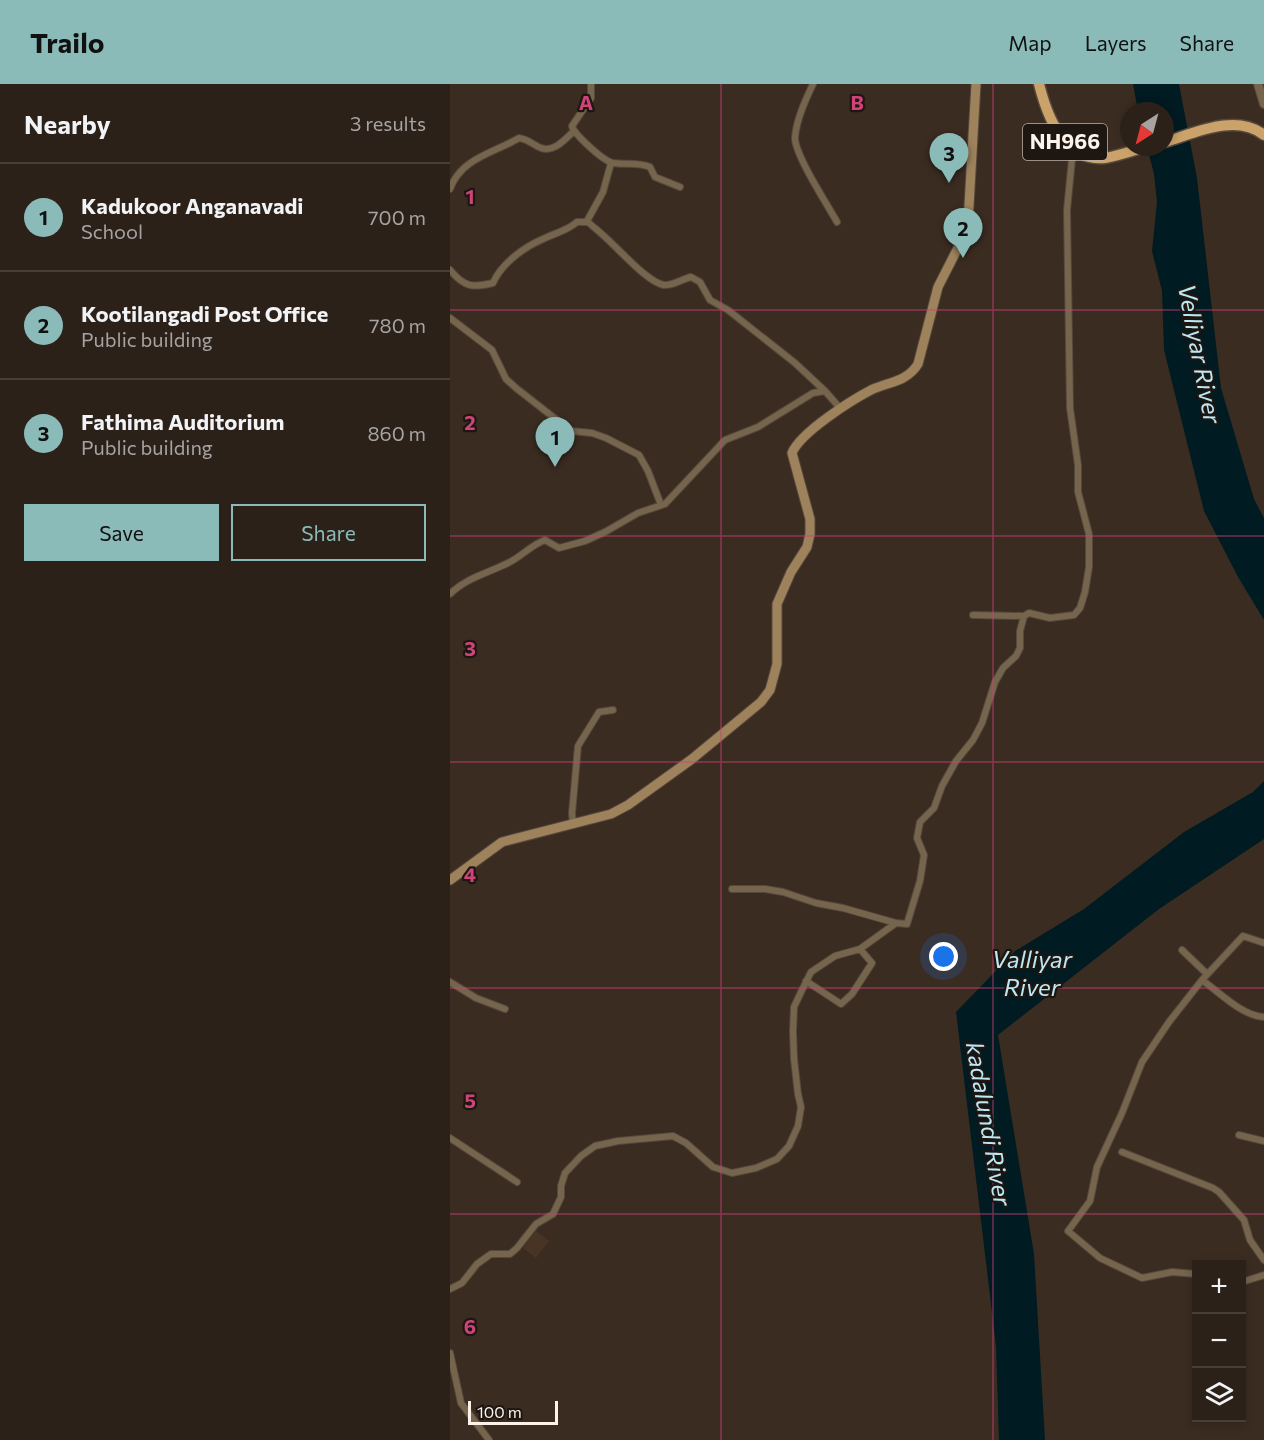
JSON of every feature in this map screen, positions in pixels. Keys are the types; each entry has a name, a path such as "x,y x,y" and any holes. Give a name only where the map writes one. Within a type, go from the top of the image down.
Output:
{"highway":[{"name":"NH966","path":"1039,84 1049,117 1067,144 1094,158 1120,154"},
{"path":"1174,140 1231,125 1244,125 1264,135"}],"main road":[{"path":"450,880 502,842 610,814 646,794 736,723 761,702 770,690 777,664 775,616 777,604 791,572 807,548 810,534 810,519 792,453 799,441 840,408 873,389 905,378 918,364 934,297 965,234 968,223 976,84"}],"street":[{"path":"591,84 591,98 573,126 574,131 611,163 641,164 651,167 655,177 680,187"},
{"path":"813,84 801,114 795,140 807,168 837,222"},
{"path":"1258,84 1264,104"},
{"path":"450,189 460,171 469,163 519,138 526,139 542,149 550,148 556,147 574,131"},
{"path":"973,615 1018,617 1029,613 1050,618 1074,615 1080,608 1085,592 1089,567 1089,534 1078,492 1078,465 1069,397 1067,210 1073,148"},
{"path":"588,222 603,192 611,163"},
{"path":"450,270 465,284 475,288 493,283 496,275 515,256 541,239 568,229 577,222 588,222 640,270 662,285 691,277 699,282 710,300 728,310 795,363 840,408"},
{"path":"450,318 492,351 506,379 571,431 592,433 639,455 661,505"},
{"path":"450,594 457,587 510,562 544,540 559,548 567,546 605,532 638,513 665,504 725,440 758,427 813,393 825,391"},
{"path":"732,889 783,892 816,903 907,924 920,881 924,855 917,838 920,822 934,808 942,786 956,761 973,740 982,723 995,682 1003,668 1016,656 1020,648 1020,631 1024,616"},
{"path":"573,825 578,746 587,728 599,712 613,710"},
{"path":"450,1289 462,1283 477,1264 491,1254 510,1254 536,1224 554,1214 561,1197 561,1186 565,1173 581,1156 595,1146 618,1141 673,1136 686,1143 713,1167 732,1173 756,1168 777,1159 789,1146 798,1126 801,1107 796,1081 794,1007 806,981 811,972 824,963 835,956 860,949 896,922"},
{"path":"1192,1274 1172,1272 1142,1278 1100,1258 1068,1231 1090,1201 1097,1167 1142,1062 1169,1022 1207,974 1243,936 1264,943"},
{"path":"806,981 841,1004 852,994 872,963 860,949"},
{"path":"1182,950 1207,974"},
{"path":"1202,980 1244,1010 1264,1017"},
{"path":"450,982 476,998 505,1009"},
{"path":"1239,1135 1264,1141"},
{"path":"450,1138 517,1182"},
{"path":"1122,1152 1219,1192 1244,1220 1250,1240 1264,1260"},
{"path":"1246,1281 1264,1275"},
{"path":"450,1353 460,1403 489,1440"}],"shaded area":[{"path":"536,1231 549,1241 536,1258 523,1248"}],"water":[{"name":"Velliyar River","path":"1133,84 1179,84 1197,178 1221,388 1254,499 1264,518 1264,620 1238,577 1204,511 1164,350 1162,291 1152,251 1157,202 1149,156 1174,156 1174,102 1136,102"},
{"name":"Valliyar River","path":"1264,781 1264,839 1159,909 998,1035 1034,1254 1045,1440 999,1440 996,1346 956,1012 1015,951 1084,909 1184,832 1253,792"}],"place":[{"name":"Fathima Auditorium","path":"949,183"},
{"name":"Kootilangadi Post Office","path":"963,258"},
{"name":"Kadukoor Anganavadi","path":"555,467"}],"water label":[{"name":"kadalundi River","path":"988,1124"}]}
